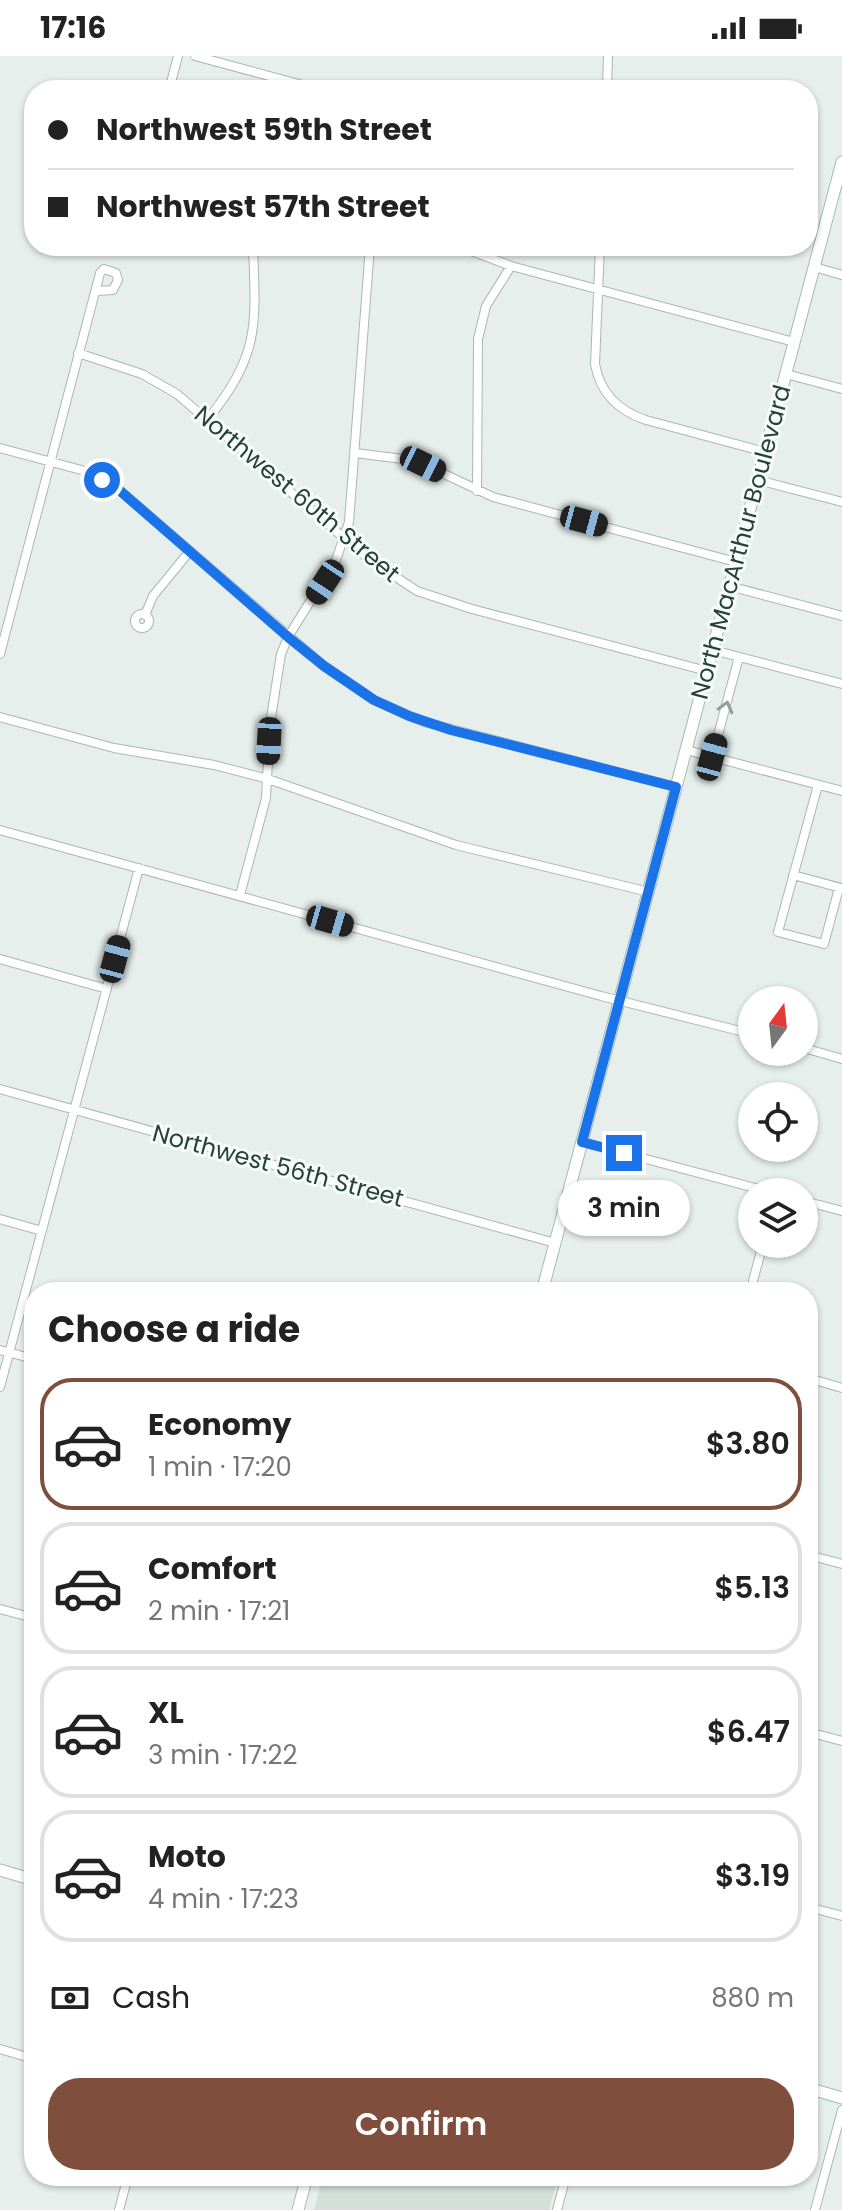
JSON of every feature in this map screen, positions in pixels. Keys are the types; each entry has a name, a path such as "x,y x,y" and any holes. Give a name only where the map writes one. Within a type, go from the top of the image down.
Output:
{"main road":[{"name":"North MacArthur Boulevard","path":"818,252 842,162"},
{"name":"North MacArthur Boulevard","path":"545,1282 817,256"},
{"path":"0,1870 24,1877"},
{"path":"818,2091 842,2098"},
{"path":"298,2210 304,2186"}],"street":[{"path":"172,80 178,56"},
{"path":"195,56 284,80"},
{"path":"607,80 608,56"},
{"path":"208,419 236,381 249,349 255,315 253,256"},
{"path":"240,895 262,816 268,779 273,699 281,654 288,637 325,582 345,539 352,504 369,256"},
{"path":"484,256 511,266 794,342"},
{"path":"600,256 595,364 597,376 611,399 632,415 646,420 765,452"},
{"path":"477,491 479,330 486,306 511,266"},
{"path":"814,267 842,275"},
{"path":"0,654 96,291"},
{"name":"Northwest 60th Street","path":"78,353 142,374 177,394 345,539 392,576 417,591 444,601 707,671"},
{"path":"786,374 842,389"},
{"path":"0,448 85,471 118,489 288,637 351,686 394,710 424,722 676,787"},
{"path":"355,453 423,464 477,491 736,562"},
{"path":"758,480 842,502"},
{"path":"145,615 153,596 189,552"},
{"path":"729,586 842,616"},
{"path":"713,650 842,684"},
{"path":"712,757 739,657"},
{"path":"0,717 114,748 214,765 268,779 456,845 649,892"},
{"path":"686,750 842,791"},
{"path":"793,875 840,888 824,944 778,932 793,875 818,785"},
{"path":"0,830 738,1030"},
{"path":"26,1282 139,868"},
{"path":"0,959 107,989"},
{"path":"818,1052 842,1059"},
{"name":"Northwest 56th Street","path":"0,1089 555,1243"},
{"path":"582,1142 738,1183"},
{"path":"818,1205 842,1211"},
{"path":"0,1219 42,1231"},
{"path":"753,1282 759,1258"},
{"path":"0,1387 5,1351 24,1289"},
{"path":"818,1381 842,1388"},
{"path":"818,1558 842,1564"},
{"path":"0,1609 24,1615"},
{"path":"818,1735 842,1741"},
{"path":"818,1910 842,1916"},
{"path":"0,2049 24,2056"},
{"path":"815,2210 842,2110"},
{"path":"119,2210 125,2186"},
{"path":"557,2210 563,2186"}],"shaded area":[{"path":"320,2186 555,2186 549,2210 314,2210"}],"route":[{"path":"102,480 118,489 288,637 374,700 451,730 676,787 582,1142 624,1153"}]}
